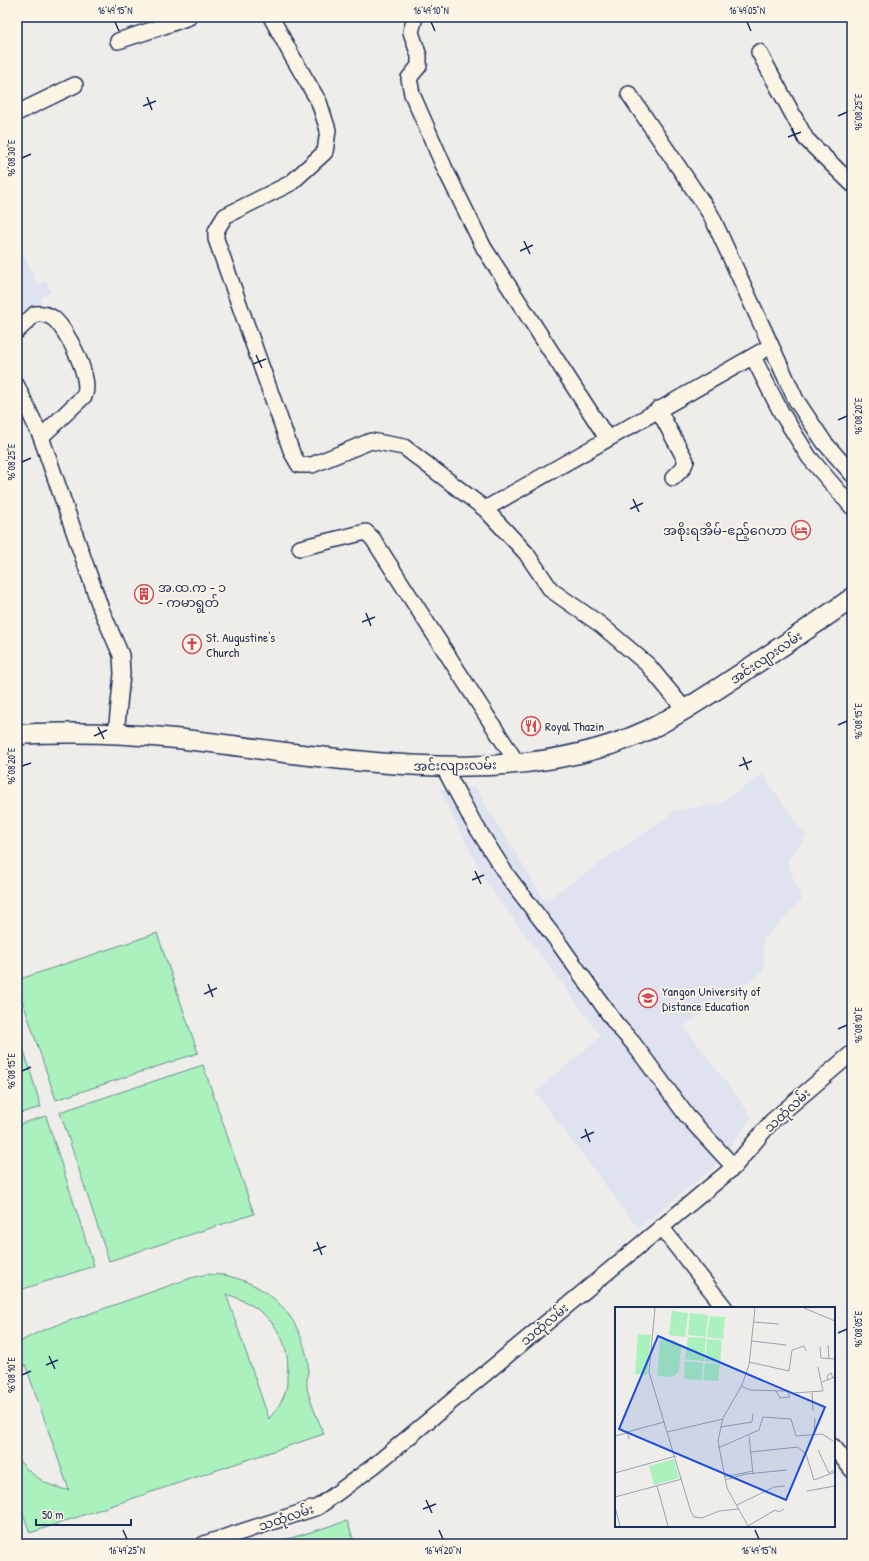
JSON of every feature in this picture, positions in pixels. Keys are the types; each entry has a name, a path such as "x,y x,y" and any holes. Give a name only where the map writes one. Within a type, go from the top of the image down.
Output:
{"main road":[{"name":"အင်းလျားလမ်း","path":"17,734 116,734 214,743 403,765 443,766 517,764 566,756 613,743 647,730 685,710 794,639 852,598"}],"street":[{"path":"118,41 189,17"},
{"path":"271,17 319,102 328,130 325,152 291,183 225,216 216,231 216,239 292,453 298,465 312,465 371,441 404,447 485,509 526,553 551,590 601,625 648,665 685,710"},
{"path":"415,17 411,32 418,56 419,66 409,78 412,94 445,169 484,248 607,438"},
{"path":"759,52 806,139 852,184"},
{"path":"17,113 75,85"},
{"path":"629,94 711,215 796,400 824,442 852,474"},
{"path":"17,331 35,314 46,314 52,317 69,338 84,374 86,386 84,396 41,438"},
{"path":"485,509 607,438 771,346"},
{"path":"753,357 781,412 809,457 852,507"},
{"path":"17,386 41,438 101,609 121,655 122,674 116,734"},
{"path":"658,409 686,461 683,468 673,478"},
{"path":"300,548 366,532 517,764"},
{"path":"443,766 472,820 506,874 558,942 616,1024 633,1043 687,1116 734,1167"},
{"name":"သထုံလမ်း","path":"204,1544 318,1507 387,1455 734,1167 772,1121 852,1053"},
{"path":"661,1227 724,1307"},
{"path":"835,1448 852,1470"}],"shaded area":[{"path":"17,240 38,284 46,281 51,292 41,298 42,302 17,314"},
{"name":"Yangon University of Distance Education","path":"762,774 806,836 787,862 802,900 763,940 764,971 684,1026 752,1117 713,1168 638,1228 535,1092 601,1036 485,881 439,789 475,787 545,901 675,811 721,803"}],"green space":[{"path":"157,933 198,1053 56,1100 17,985 17,980"},
{"path":"17,1027 41,1107 17,1114"},
{"path":"203,1065 254,1214 109,1261 60,1112"},
{"path":"46,1116 94,1266 17,1291 17,1125"},
{"path":"207,1274 226,1275 258,1287 282,1306 299,1332 304,1347 308,1363 308,1393 324,1434 30,1533 17,1496 17,1458 33,1475 54,1486 69,1490 25,1364 17,1373 17,1343 43,1330 191,1278","holes":["226,1294 240,1299 264,1314 273,1324 285,1348 288,1362 286,1389 284,1396 269,1419"]},
{"path":"347,1521 355,1544 274,1544 281,1541"}],"place":[{"name":"အစိုးရအိမ်-ဧည့်ဂေဟာ","path":"801,530"},
{"name":"အ.ထ.က - ၁ - ကမာရွတ်","path":"144,594"},
{"name":"St. Augustine's Church","path":"192,644"},
{"name":"Royal Thazin","path":"531,726"},
{"name":"Yangon University of Distance Education","path":"648,998"}]}
